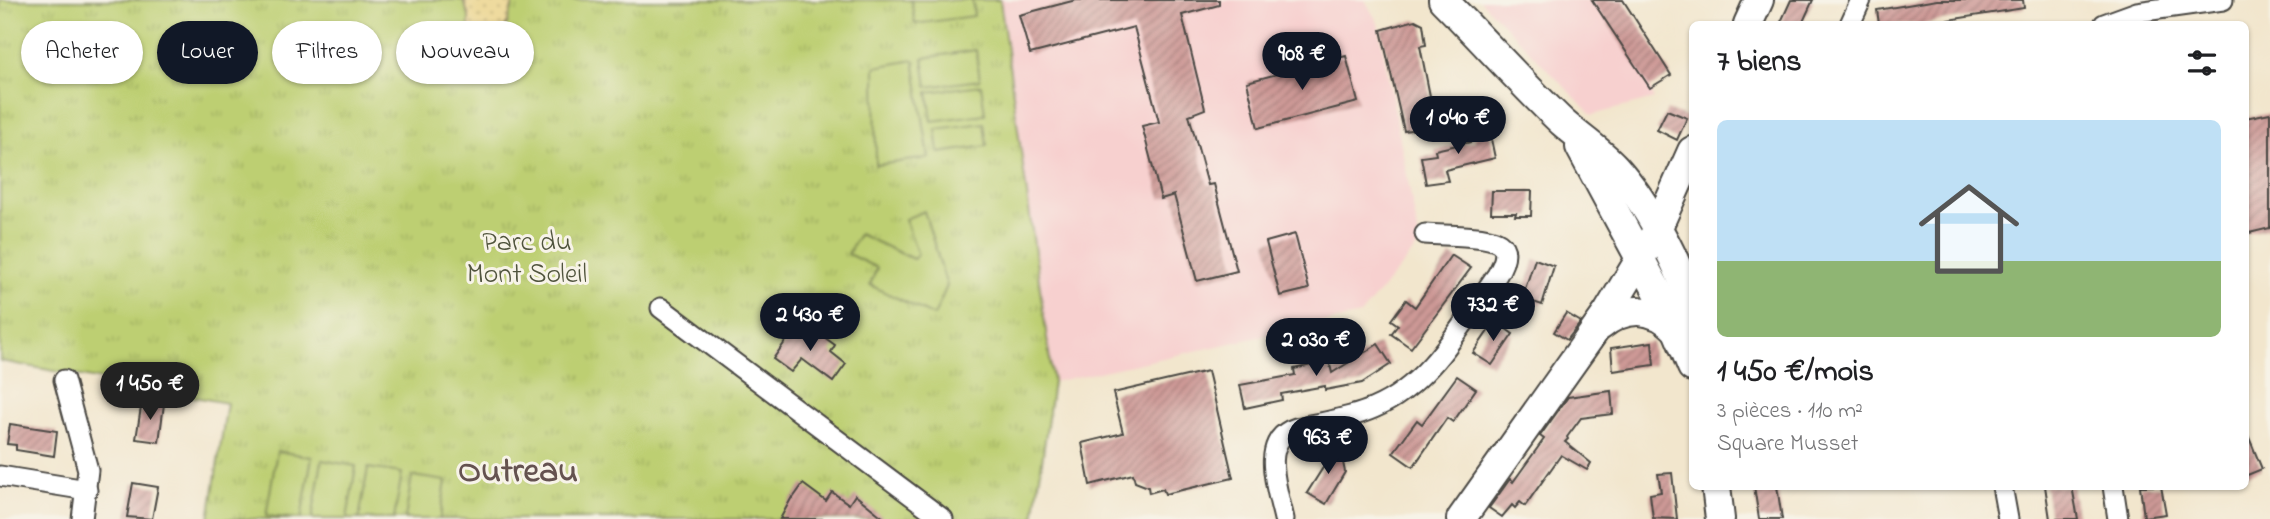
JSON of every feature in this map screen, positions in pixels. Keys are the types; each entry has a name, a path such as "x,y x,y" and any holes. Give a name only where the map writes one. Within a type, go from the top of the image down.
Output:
{"main road":[{"path":"1443,0 1562,122 1622,176 1673,257 1689,340"},
{"path":"1749,21 1759,0"},
{"path":"1562,122 1581,149 1639,273 1687,322"},
{"path":"1581,149 1608,175 1626,202 1651,220"},
{"path":"1622,176 1640,182 1655,182 1674,173 1689,156"},
{"path":"1461,519 1639,273 1651,220 1675,190 1689,160"},
{"path":"1598,328 1621,313 1640,310 1687,322"},
{"path":"1716,490 1720,519"}],"street":[{"path":"1851,21 1861,0"},
{"path":"2109,21 2136,6 2223,0"},
{"path":"1284,519 1273,460 1279,439 1296,428 1365,411 1402,393 1432,364 1504,262 1502,244 1492,238 1425,234"},
{"path":"661,308 943,519"},
{"path":"64,380 86,461 87,490 82,519"},
{"path":"0,476 87,490"},
{"path":"2003,490 2008,519"},
{"path":"2114,490 2118,519"}],"shaded area":[{"path":"1000,0 1365,0 1378,23 1420,244 1360,315 1053,382"},
{"path":"1480,0 1624,0 1671,75 1650,88 1654,99 1592,115"}],"green space":[{"name":"Parc du Mont Soleil","path":"0,0 1000,0 1053,382 1034,519 209,519 227,403 0,361"},
{"path":"911,0 972,0 974,16 915,24"},
{"path":"976,50 980,80 927,87 923,58"},
{"path":"914,60 929,158 876,165 875,67"},
{"path":"981,85 985,114 932,121 928,92"},
{"path":"984,123 987,146 939,153 936,129"},
{"path":"924,211 947,286 934,316 870,285 877,268 848,254 859,234 913,259 918,255 905,219"},
{"path":"277,451 312,457 301,519 266,516"},
{"path":"322,460 356,466 347,519 312,519"},
{"path":"368,468 402,473 394,519 359,519"},
{"path":"412,476 446,481 440,519 405,519"}],"sand":[{"path":"463,0 514,0 508,21 469,21"}],"building":[{"path":"1076,0 1219,0 1219,5 1182,15 1205,109 1189,115 1208,185 1214,184 1237,271 1197,281 1174,195 1161,199 1142,126 1159,122 1134,27 1030,54 1019,15"},
{"path":"1592,0 1623,0 1671,75 1650,88"},
{"path":"1791,0 1813,0 1803,21 1781,21"},
{"path":"1937,0 2023,0 2024,8 1942,21 1879,21 1877,10"},
{"path":"1415,20 1423,24 1426,45 1420,46 1436,126 1404,131 1381,30"},
{"path":"1346,56 1358,102 1258,128 1247,82"},
{"path":"1667,110 1687,118 1677,140 1657,130"},
{"path":"2270,113 2270,228 2249,233 2249,117"},
{"path":"1485,125 1489,130 1495,158 1445,170 1448,181 1426,184 1421,157 1436,155 1435,150 1475,141 1472,127"},
{"path":"1492,191 1532,191 1531,216 1491,213"},
{"path":"1295,234 1309,289 1280,296 1266,242"},
{"path":"1451,255 1471,268 1411,348 1391,334 1398,325 1391,320 1406,300 1415,307"},
{"path":"1535,259 1554,266 1542,305 1522,298"},
{"path":"1566,313 1581,322 1567,340 1554,332"},
{"path":"1495,321 1513,334 1492,365 1473,353"},
{"path":"803,327 807,330 810,327 835,345 831,352 846,364 833,382 802,359 791,372 773,359 793,331 798,335"},
{"path":"1652,342 1654,365 1613,371 1611,348"},
{"path":"1378,344 1391,364 1362,383 1281,394 1282,400 1245,408 1240,385 1295,375 1294,369 1329,361 1332,373"},
{"path":"1208,371 1233,478 1165,494 1163,489 1149,493 1148,487 1135,482 1133,474 1090,485 1082,443 1123,433 1113,393"},
{"path":"1457,376 1476,389 1453,422 1447,418 1413,467 1393,453 1417,420 1422,424"},
{"path":"1611,391 1613,414 1581,418 1565,442 1591,463 1587,470 1561,455 1525,506 1520,502 1515,508 1512,505 1502,517 1489,508 1510,479 1513,482 1544,439 1540,436 1568,397"},
{"path":"142,401 164,404 159,442 136,439"},
{"path":"10,424 57,431 54,456 16,450 16,445 7,444"},
{"path":"2249,438 2262,469 2249,474"},
{"path":"1326,449 1341,453 1345,472 1326,504 1307,493 1324,466"},
{"path":"1672,473 1677,519 1653,518 1650,494 1661,492 1658,474"},
{"path":"133,483 158,487 152,519 127,517"},
{"path":"803,484 826,501 832,492 849,504 855,495 885,519 780,519"},
{"path":"1755,490 1778,490 1782,519 1759,519"},
{"path":"2046,490 2073,490 2078,519 2050,519"},
{"path":"2141,490 2162,490 2166,514 2144,517"}],"district":[{"name":"Outreau","path":"518,472"}]}
